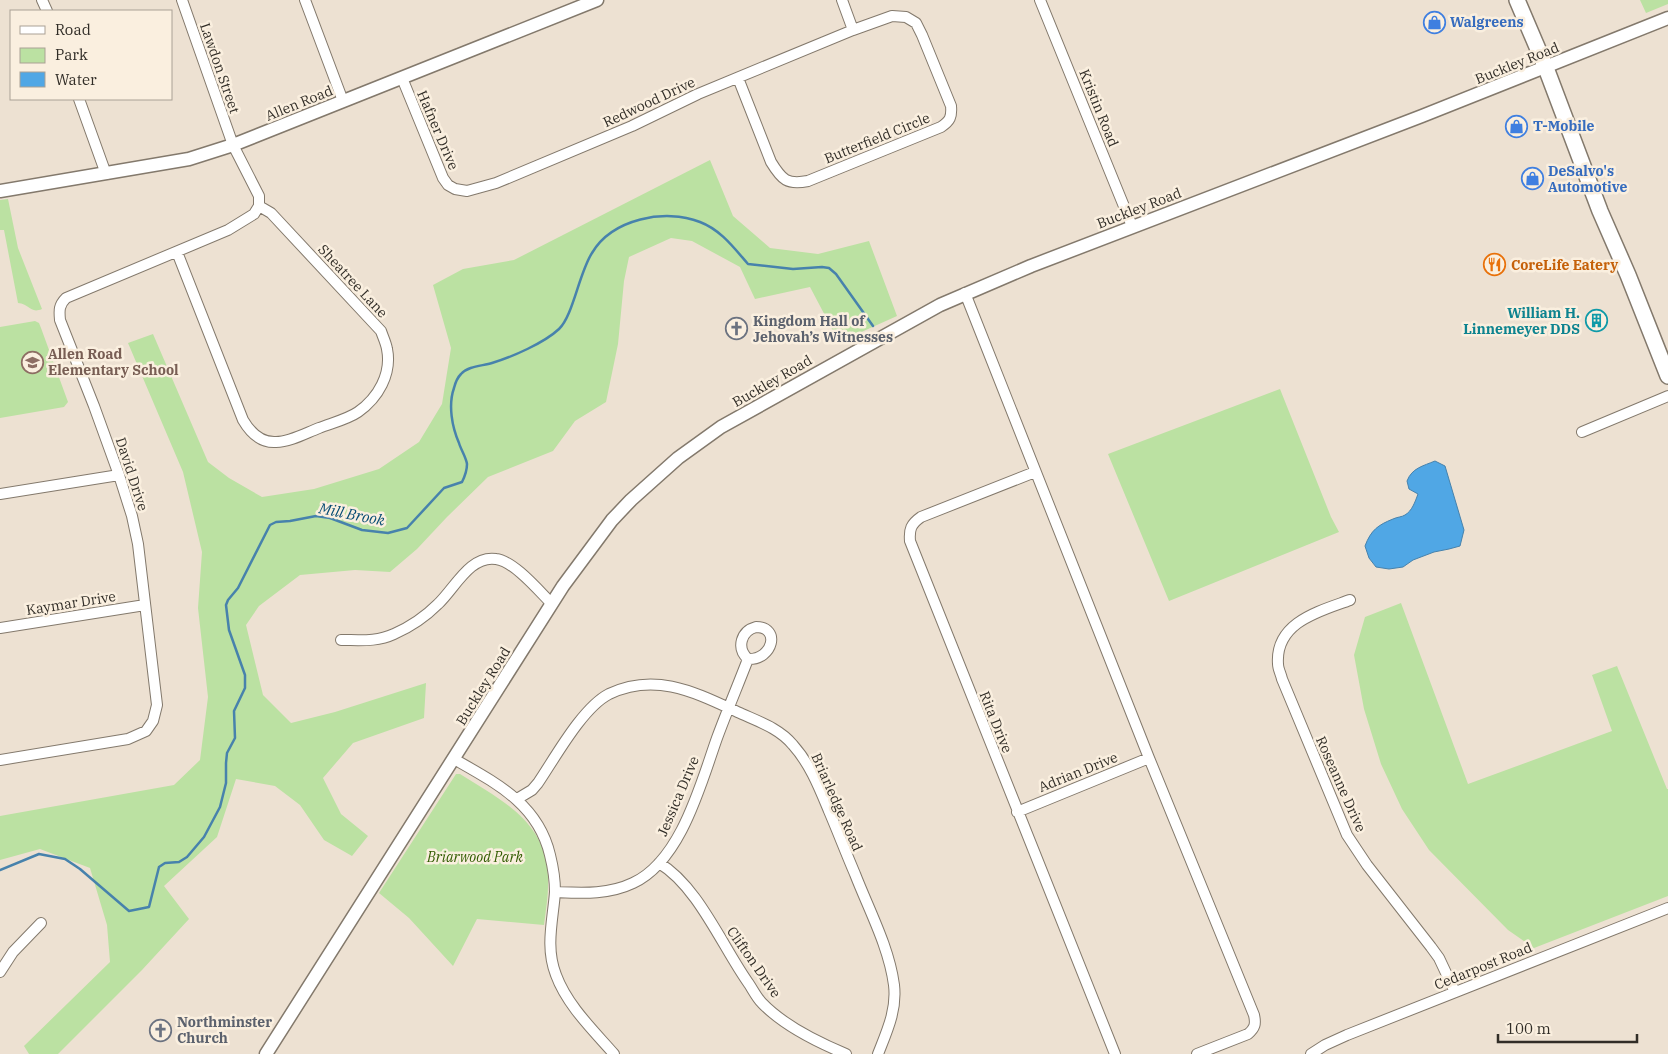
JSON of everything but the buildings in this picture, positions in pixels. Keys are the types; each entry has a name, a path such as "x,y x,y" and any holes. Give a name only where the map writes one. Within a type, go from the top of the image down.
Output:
{"main road":[{"path":"1517,0 1546,68 1600,211 1628,275 1668,376"}],"street":[{"name":"Lawdon Street","path":"182,0 233,145"},
{"path":"305,0 343,101"},
{"name":"Allen Road","path":"0,191 190,159 233,145 597,0"},
{"path":"842,0 853,30"},
{"name":"Kristin Road","path":"1040,0 1132,226"},
{"name":"Butterfield Circle","path":"738,78 771,162 778,175 786,181 796,183 808,180 941,127 950,121 952,115 951,106 916,23 906,17 892,16 853,30"},
{"name":"Buckley Road","path":"266,1054 552,604 612,520 631,500 678,458 728,423 879,337 965,293 1132,226 1546,68 1668,18"},
{"name":"Redwood Drive","path":"454,189 467,191 496,183 632,126 698,94 853,30"},
{"name":"Hafner Drive","path":"402,78 443,178 454,189"},
{"path":"79,100 106,174"},
{"path":"233,145 259,196 258,206"},
{"name":"Sheatree Lane","path":"177,252 248,429 264,440 276,442 293,438 358,412 378,393 384,380 388,353 381,331 271,213 258,206"},
{"name":"David Drive","path":"0,760 128,739 146,731 153,721 157,705 138,544 132,516 94,406 60,320 60,304 66,298 228,230 254,214 258,206"},
{"path":"965,293 1149,758 1254,1015 1256,1023 1254,1029 1248,1034 1197,1054"},
{"path":"1582,432 1668,396"},
{"name":"Rita Drive","path":"1035,472 921,517 912,524 909,532 910,541 1114,1054"},
{"path":"0,494 119,476"},
{"path":"341,640 373,641 393,635 414,623 438,604 475,563 484,559 498,559 512,565 552,604"},
{"name":"Roseanne Drive","path":"1350,600 1311,614 1295,624 1284,637 1279,653 1278,664 1282,679 1348,835 1367,865 1439,958 1455,992"},
{"name":"Kaymar Drive","path":"0,628 146,605"},
{"name":"Jessica Drive","path":"554,892 606,892 634,883 650,872 670,850 684,823 748,659"},
{"name":"Briarledge Road","path":"517,799 532,790 538,783 577,724 595,704 608,695 629,687 644,684 669,686 692,691 772,728 792,743 807,762 887,954 894,985 895,1002 892,1019 878,1054"},
{"name":"Adrian Drive","path":"1017,812 1149,758"},
{"path":"454,759 488,778 517,799 536,820 546,839 554,873 550,952 556,974 566,995 614,1054"},
{"name":"Clifton Drive","path":"659,863 676,877 700,905 738,970 761,1003 790,1025 825,1045 846,1054"},
{"name":"Cedarpost Road","path":"1311,1054 1347,1035 1668,908"},
{"path":"0,972 13,952 41,924"}],"green space":[{"path":"1640,0 1668,0 1668,4 1646,13"},
{"path":"710,160 733,216 770,248 818,254 869,241 897,316 839,342 810,287 755,299 740,267 692,241 671,238 629,257 624,281 618,344 606,402 575,421 553,451 488,477 417,549 390,572 355,570 300,575 259,606 246,625 263,695 291,723 335,712 426,683 424,718 353,743 323,778 341,814 368,836 352,856 324,840 300,805 275,786 236,779 217,837 164,886 189,919 142,970 58,1054 29,1054 24,1046 110,962 107,925 90,868 40,849 0,860 0,816 174,785 200,760 208,697 198,608 202,552 183,472 128,343 153,334 208,462 229,478 262,497 314,489 379,469 419,442 442,404 451,348 433,285 463,269 514,260"},
{"path":"8,199 18,248 42,309 32,310 18,303 4,230 0,230 0,200"},
{"path":"35,321 39,323 68,402 64,407 0,418 0,327"},
{"path":"1280,389 1331,517 1339,532 1169,601 1108,454"},
{"path":"1401,603 1468,784 1612,731 1592,675 1617,666 1668,789 1668,896 1534,948 1508,930 1429,850 1402,809 1381,764 1364,709 1354,655 1365,617"},
{"name":"Briarwood Park","path":"456,774 460,774 491,793 519,814 530,826 539,841 545,857 548,882 544,925 477,919 453,966 409,918 379,893"}],"water":[{"path":"1435,461 1445,466 1464,530 1460,546 1434,552 1413,560 1403,567 1389,569 1376,567 1369,558 1365,546 1370,536 1379,526 1404,516 1410,511 1418,494 1409,489 1407,481 1409,477 1418,468"}],"waterway":[{"name":"Mill Brook","path":"0,870 39,854 65,859 80,869 129,911 149,907 159,867 165,863 179,862 187,857 204,837 220,807 226,783 227,753 235,738 234,711 245,688 245,675 229,630 226,605 238,588 270,525 276,522 316,516 330,518 362,530 388,533 407,528 444,488 462,482 467,464 454,430 451,409 452,395 459,377 467,369 488,364 527,349 559,329 564,323 572,305 587,261 601,241 612,232 640,219 671,216 686,218 708,225 727,240 748,264 793,269 829,268 836,274 873,326"}],"place":[{"name":"Walgreens","path":"1434,22"},
{"name":"T-Mobile","path":"1517,126"},
{"name":"DeSalvo's Automotive","path":"1532,179"},
{"name":"CoreLife Eatery","path":"1495,265"},
{"name":"William H. Linnemeyer DDS","path":"1596,321"},
{"name":"Kingdom Hall of Jehovah’s Witnesses","path":"737,329"},
{"name":"Allen Road Elementary School","path":"32,362"},
{"name":"Northminster Church","path":"161,1030"}]}
